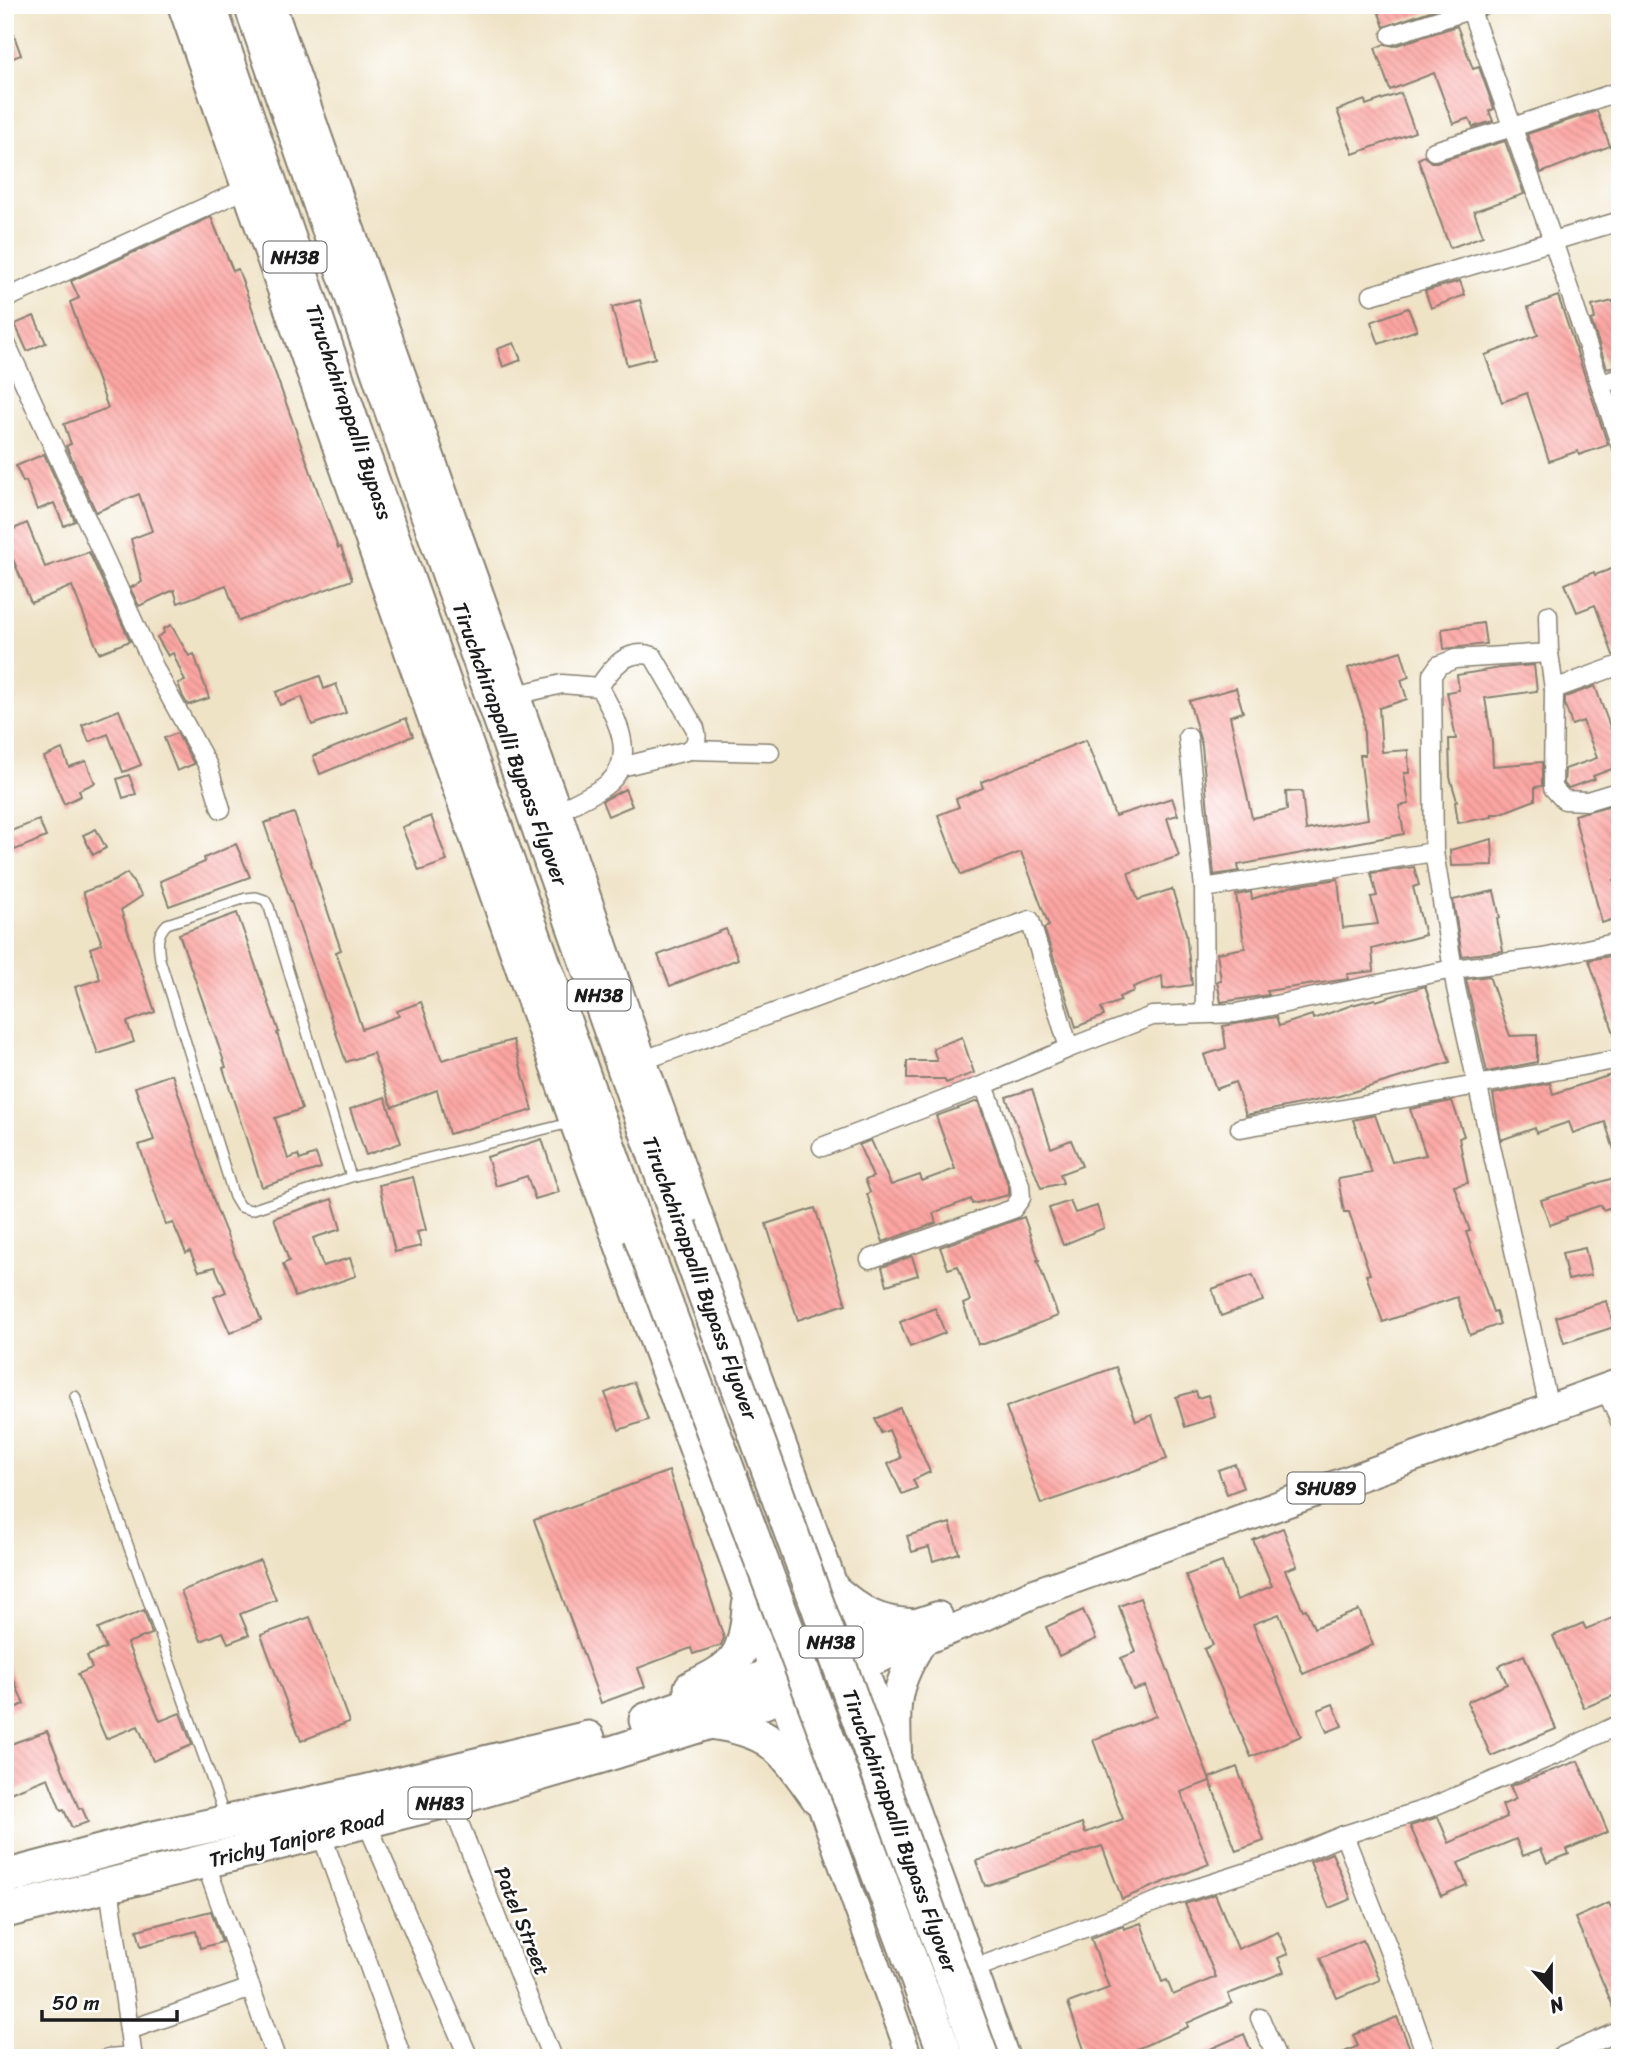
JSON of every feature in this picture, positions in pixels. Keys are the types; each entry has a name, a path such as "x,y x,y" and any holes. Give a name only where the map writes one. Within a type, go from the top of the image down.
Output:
{"highway":[{"name":"Tiruchchirappalli Bypass","path":"209,5 478,778"},
{"name":"Tiruchchirappalli Bypass","path":"251,5 422,498"},
{"name":"Tiruchchirappalli Bypass Flyover","path":"422,498 680,1226 982,2058"},
{"path":"422,498 453,516"},
{"name":"Tiruchchirappalli Bypass Flyover","path":"478,778 640,1235 947,2058"},
{"name":"NH83","path":"635,1724 653,1703 718,1675 736,1660 748,1630 749,1606"},
{"name":"Trichy Tanjore Road","path":"5,1877 149,1839 566,1744 777,1685 861,1654"},
{"name":"Trichy Tanjore Road","path":"5,1911 450,1800 710,1723 777,1685"},
{"path":"710,1723 738,1726 756,1732 781,1749 818,1798"}],"main road":[{"name":"SHU89","path":"861,1654 918,1632 985,1616 1032,1594 1613,1386"},
{"path":"838,1591 873,1616 918,1632 899,1688 896,1708 897,1752"}],"street":[{"path":"5,299 245,190 180,5"},
{"path":"274,5 559,811 644,1060 1007,2058"},
{"path":"1391,35 1475,7 1620,444"},
{"path":"1434,151 1620,91"},
{"name":"NH83","path":"245,190 572,1122 749,1606"},
{"path":"1372,295 1620,221"},
{"path":"5,341 157,673 208,766 221,809"},
{"path":"1601,384 1620,379"},
{"path":"1548,615 1554,689 1553,788 1564,800 1587,801 1620,791"},
{"path":"598,687 610,669 629,656 642,653 653,656 695,728 696,743 690,750"},
{"path":"1549,653 1455,659 1439,665 1432,675 1434,852 1453,969 1549,1408"},
{"path":"1554,689 1620,665"},
{"path":"516,695 562,684 598,687"},
{"path":"559,811 607,784 621,767 621,732 613,711 598,687"},
{"path":"1188,737 1204,888 1205,1013"},
{"path":"621,767 690,750 771,752"},
{"path":"1204,888 1434,852"},
{"path":"644,1060 1030,920 1069,1048"},
{"path":"822,1147 984,1085 1152,1016 1236,1013 1453,969 1543,958 1620,942"},
{"path":"1240,1128 1620,1059"},
{"path":"870,1259 1013,1209 1021,1198 1020,1185 984,1085"},
{"path":"1613,1386 1620,1422"},
{"path":"749,1606 910,2058"},
{"path":"973,1969 1166,1898 1279,1862 1344,1835 1429,1808 1620,1724"},
{"name":"Patel Street","path":"450,1800 552,2058"},
{"path":"366,1821 469,2058"},
{"path":"321,1833 402,2058"},
{"path":"1344,1835 1396,1968 1427,2058"},
{"path":"205,1862 276,2058"},
{"path":"108,2058 133,2057 109,1887"},
{"path":"129,2030 251,1988"},
{"path":"1260,2018 1277,2058"},
{"path":"1558,2058 1620,2031"}],"lane":[{"path":"351,1177 270,908 265,900 246,898 167,924 160,931 158,940 160,959 234,1197 240,1207 251,1210 351,1177 572,1122"},
{"path":"75,1395 227,1822"}],"building":[{"path":"1376,5 1447,5 1384,27"},
{"path":"5,16 21,55 5,61"},
{"path":"1457,26 1473,69 1479,67 1494,109 1489,111 1493,121 1473,127 1469,118 1453,124 1434,73 1390,90 1375,48 1385,44 1394,46"},
{"path":"1401,93 1415,132 1353,154 1337,110 1365,100 1366,105"},
{"path":"1597,111 1610,146 1541,173 1527,134"},
{"path":"1505,141 1524,194 1474,211 1483,236 1450,248 1418,159 1424,156 1431,162 1437,162"},
{"path":"211,217 233,271 238,269 338,548 341,547 352,580 239,621 226,585 178,603 174,590 139,606 130,588 142,582 131,539 152,531 139,494 96,512 66,446 71,444 64,424 108,408 70,302 79,298 71,281"},
{"path":"1460,281 1465,295 1431,308 1425,291"},
{"path":"1558,296 1608,445 1549,461 1527,393 1502,402 1485,355 1538,335 1528,307"},
{"path":"640,300 655,358 627,365 612,307"},
{"path":"1613,301 1620,327 1620,365 1607,368 1591,320 1595,319 1592,306"},
{"path":"1408,308 1417,330 1379,344 1371,322"},
{"path":"34,316 46,343 27,351 15,324"},
{"path":"514,343 521,360 503,367 497,349"},
{"path":"44,454 75,521 64,526 54,503 37,510 26,481 23,482 16,466"},
{"path":"27,523 45,567 89,552 130,641 99,653 72,586 31,603 5,540 5,533"},
{"path":"1620,566 1620,654 1613,655 1595,605 1577,612 1565,584 1594,572 1595,575"},
{"path":"1483,623 1486,644 1444,649 1442,629"},
{"path":"171,625 189,656 194,654 209,698 188,705 183,697 178,683 185,681 173,653 168,656 157,637 164,633 163,629"},
{"path":"1401,651 1409,677 1401,680 1407,699 1379,708 1382,752 1408,750 1409,773 1404,773 1409,804 1399,806 1404,834 1238,865 1239,871 1214,875 1202,746 1189,701 1236,688 1243,712 1230,716 1252,818 1287,810 1286,792 1302,791 1306,830 1368,819 1360,755 1365,755 1363,714 1348,668"},
{"path":"1534,665 1537,691 1485,698 1493,766 1542,762 1542,786 1535,787 1535,800 1499,814 1492,814 1492,817 1458,823 1457,801 1450,777 1449,739 1456,739 1447,692 1459,690 1457,675"},
{"path":"320,676 324,689 336,684 346,713 312,725 302,697 280,705 276,692"},
{"path":"1595,686 1620,754 1620,766 1593,776 1595,779 1568,788 1564,784 1565,769 1597,758 1583,721 1572,725 1565,697"},
{"path":"119,710 141,765 123,772 108,734 89,742 82,725"},
{"path":"406,718 413,736 320,774 313,756"},
{"path":"177,733 194,764 177,771 164,738"},
{"path":"1086,740 1115,816 1172,798 1178,815 1167,818 1179,856 1128,873 1138,900 1172,889 1186,933 1192,985 1163,989 1162,976 1133,987 1134,991 1119,997 1121,1001 1101,1008 1104,1016 1076,1027 1044,928 1049,926 1021,852 961,875 938,815 959,807 956,799 983,788 981,782"},
{"path":"62,749 69,767 86,761 95,783 79,790 81,796 64,804 44,757"},
{"path":"129,775 136,794 123,798 117,779"},
{"path":"625,789 632,806 608,816 602,801"},
{"path":"1620,803 1620,878 1614,880 1620,895 1620,917 1602,923 1574,815"},
{"path":"294,813 341,950 336,952 362,1029 399,1016 397,1011 421,1002 442,1060 513,1040 533,1110 449,1134 437,1090 392,1107 373,1053 346,1062 264,823"},
{"path":"431,816 447,861 419,871 402,827"},
{"path":"39,820 46,837 15,850 8,832"},
{"path":"96,829 106,848 93,855 83,835"},
{"path":"1492,839 1493,865 1451,866 1450,850"},
{"path":"236,844 250,877 169,906 160,881 205,862 204,858"},
{"path":"1414,867 1419,885 1413,887 1425,935 1372,949 1374,971 1347,974 1348,979 1267,991 1269,995 1221,1002 1217,981 1221,980 1217,953 1245,948 1236,895 1251,892 1252,899 1293,886 1338,879 1343,928 1378,924 1371,897 1377,896 1371,873"},
{"path":"127,873 142,896 121,910 155,1012 127,1022 134,1042 98,1054 75,987 100,979 90,948 102,944 83,892 114,881"},
{"path":"1494,891 1503,951 1462,956 1453,900"},
{"path":"237,913 279,1032 277,1033 302,1109 275,1118 288,1159 298,1155 300,1160 316,1154 321,1168 262,1187 223,1068 226,1067 179,934"},
{"path":"726,929 738,959 670,986 658,955"},
{"path":"1620,954 1620,1041 1617,1042 1589,960"},
{"path":"1489,976 1510,1036 1537,1035 1537,1062 1487,1072 1466,979"},
{"path":"1425,986 1450,1062 1339,1096 1246,1115 1235,1082 1216,1089 1204,1055 1226,1048 1223,1026 1276,1017 1279,1026 1312,1015 1313,1019 1352,1005 1375,999 1376,1001"},
{"path":"962,1037 974,1073 946,1083 944,1079 907,1079 907,1061 937,1061 933,1048"},
{"path":"1620,1072 1620,1158 1617,1159 1605,1122 1573,1133 1569,1122 1536,1133 1535,1128 1501,1140 1493,1094 1550,1083 1553,1094"},
{"path":"172,1074 216,1208 261,1320 230,1333 214,1297 226,1292 215,1267 199,1271 190,1251 186,1253 173,1223 166,1225 139,1145 154,1140 135,1087"},
{"path":"1032,1089 1051,1148 1071,1140 1082,1166 1060,1174 1063,1183 1041,1188 1006,1097"},
{"path":"385,1097 401,1143 366,1155 350,1109"},
{"path":"978,1101 1009,1187 1009,1195 972,1204 971,1199 933,1213 936,1223 883,1242 867,1194 870,1192 865,1180 873,1177 859,1145 871,1140 891,1185 920,1175 922,1181 955,1169 936,1116"},
{"path":"1452,1101 1464,1136 1459,1138 1468,1183 1454,1186 1470,1231 1466,1232 1493,1312 1496,1311 1500,1324 1470,1335 1457,1297 1383,1322 1366,1275 1370,1274 1349,1212 1344,1212 1338,1179 1372,1173 1353,1120 1375,1115 1392,1162 1426,1155 1410,1109"},
{"path":"542,1139 559,1192 535,1199 527,1176 496,1186 487,1157"},
{"path":"1620,1176 1620,1204 1603,1210 1601,1205 1550,1225 1541,1200"},
{"path":"413,1177 426,1230 417,1232 421,1246 395,1252 379,1185"},
{"path":"332,1199 341,1229 313,1238 323,1266 350,1258 356,1276 295,1297 283,1264 289,1261 274,1218"},
{"path":"1070,1201 1075,1213 1097,1206 1104,1228 1063,1245 1049,1208"},
{"path":"815,1208 846,1304 798,1320 766,1224"},
{"path":"1024,1217 1058,1316 978,1344 963,1304 970,1301 958,1266 948,1269 940,1247"},
{"path":"1585,1248 1591,1275 1568,1280 1562,1253"},
{"path":"912,1256 918,1275 887,1285 882,1267"},
{"path":"1253,1275 1263,1301 1221,1316 1212,1289"},
{"path":"1606,1301 1614,1327 1564,1343 1556,1317"},
{"path":"935,1308 945,1333 910,1347 900,1322"},
{"path":"1116,1367 1136,1421 1152,1415 1167,1459 1041,1504 1006,1407"},
{"path":"634,1382 648,1420 619,1430 605,1393"},
{"path":"1196,1391 1198,1398 1208,1395 1215,1417 1185,1427 1176,1397"},
{"path":"900,1408 930,1472 913,1480 917,1488 902,1494 888,1464 901,1458 889,1430 881,1433 875,1419"},
{"path":"1235,1464 1243,1488 1227,1494 1218,1470"},
{"path":"669,1471 724,1638 721,1645 693,1654 691,1648 638,1668 645,1687 601,1703 534,1520"},
{"path":"950,1523 959,1553 933,1561 929,1547 912,1552 907,1536"},
{"path":"1283,1528 1297,1566 1285,1570 1314,1628 1359,1610 1373,1645 1303,1674 1279,1614 1253,1624 1301,1736 1251,1757 1204,1649 1213,1645 1186,1575 1222,1562 1237,1600 1272,1586 1253,1540"},
{"path":"260,1560 276,1600 240,1614 249,1635 228,1643 223,1632 201,1641 181,1591"},
{"path":"1140,1598 1210,1781 1181,1792 1209,1864 1122,1899 1102,1846 985,1886 976,1861 1082,1823 1085,1833 1123,1819 1093,1740 1156,1716 1145,1686 1133,1690 1121,1658 1136,1652 1119,1606"},
{"path":"144,1610 152,1634 127,1643 160,1721 180,1713 192,1745 153,1761 138,1726 106,1739 78,1674 92,1668 87,1656 106,1648 98,1629"},
{"path":"1083,1610 1096,1639 1059,1656 1046,1627"},
{"path":"1620,1615 1620,1693 1584,1708 1553,1636 1583,1623 1586,1629"},
{"path":"310,1617 349,1722 301,1741 261,1635"},
{"path":"1524,1655 1556,1729 1491,1756 1467,1702 1507,1684 1499,1666"},
{"path":"5,1659 24,1704 5,1712"},
{"path":"1333,1704 1342,1726 1327,1732 1318,1710"},
{"path":"47,1731 79,1809 82,1808 88,1822 72,1828 64,1810 61,1811 48,1778 5,1795 5,1746"},
{"path":"1578,1761 1608,1832 1567,1849 1569,1854 1547,1863 1541,1849 1523,1856 1516,1839 1458,1863 1467,1885 1441,1896 1410,1826 1438,1817 1449,1843 1507,1817 1502,1805 1516,1799 1510,1786"},
{"path":"1237,1767 1264,1841 1236,1851 1209,1778"},
{"path":"1332,1853 1351,1899 1329,1908 1310,1862"},
{"path":"1215,1894 1238,1949 1278,1932 1288,1954 1278,1958 1284,1972 1228,1994 1232,2003 1187,2023 1188,2027 1116,2058 1087,2058 1068,2003 1109,1988 1091,1938 1123,1926 1124,1929 1141,1923 1162,1982 1167,1980 1173,1995 1216,1977 1185,1904"},
{"path":"1609,1903 1620,1928 1619,2020 1575,1918"},
{"path":"211,1911 222,1942 200,1948 196,1931 141,1946 137,1930"},
{"path":"1363,1940 1380,1980 1337,1998 1320,1958"},
{"path":"1397,2017 1414,2058 1331,2058 1358,2046 1353,2035"},
{"path":"1244,2034 1254,2058 1190,2058"}]}
